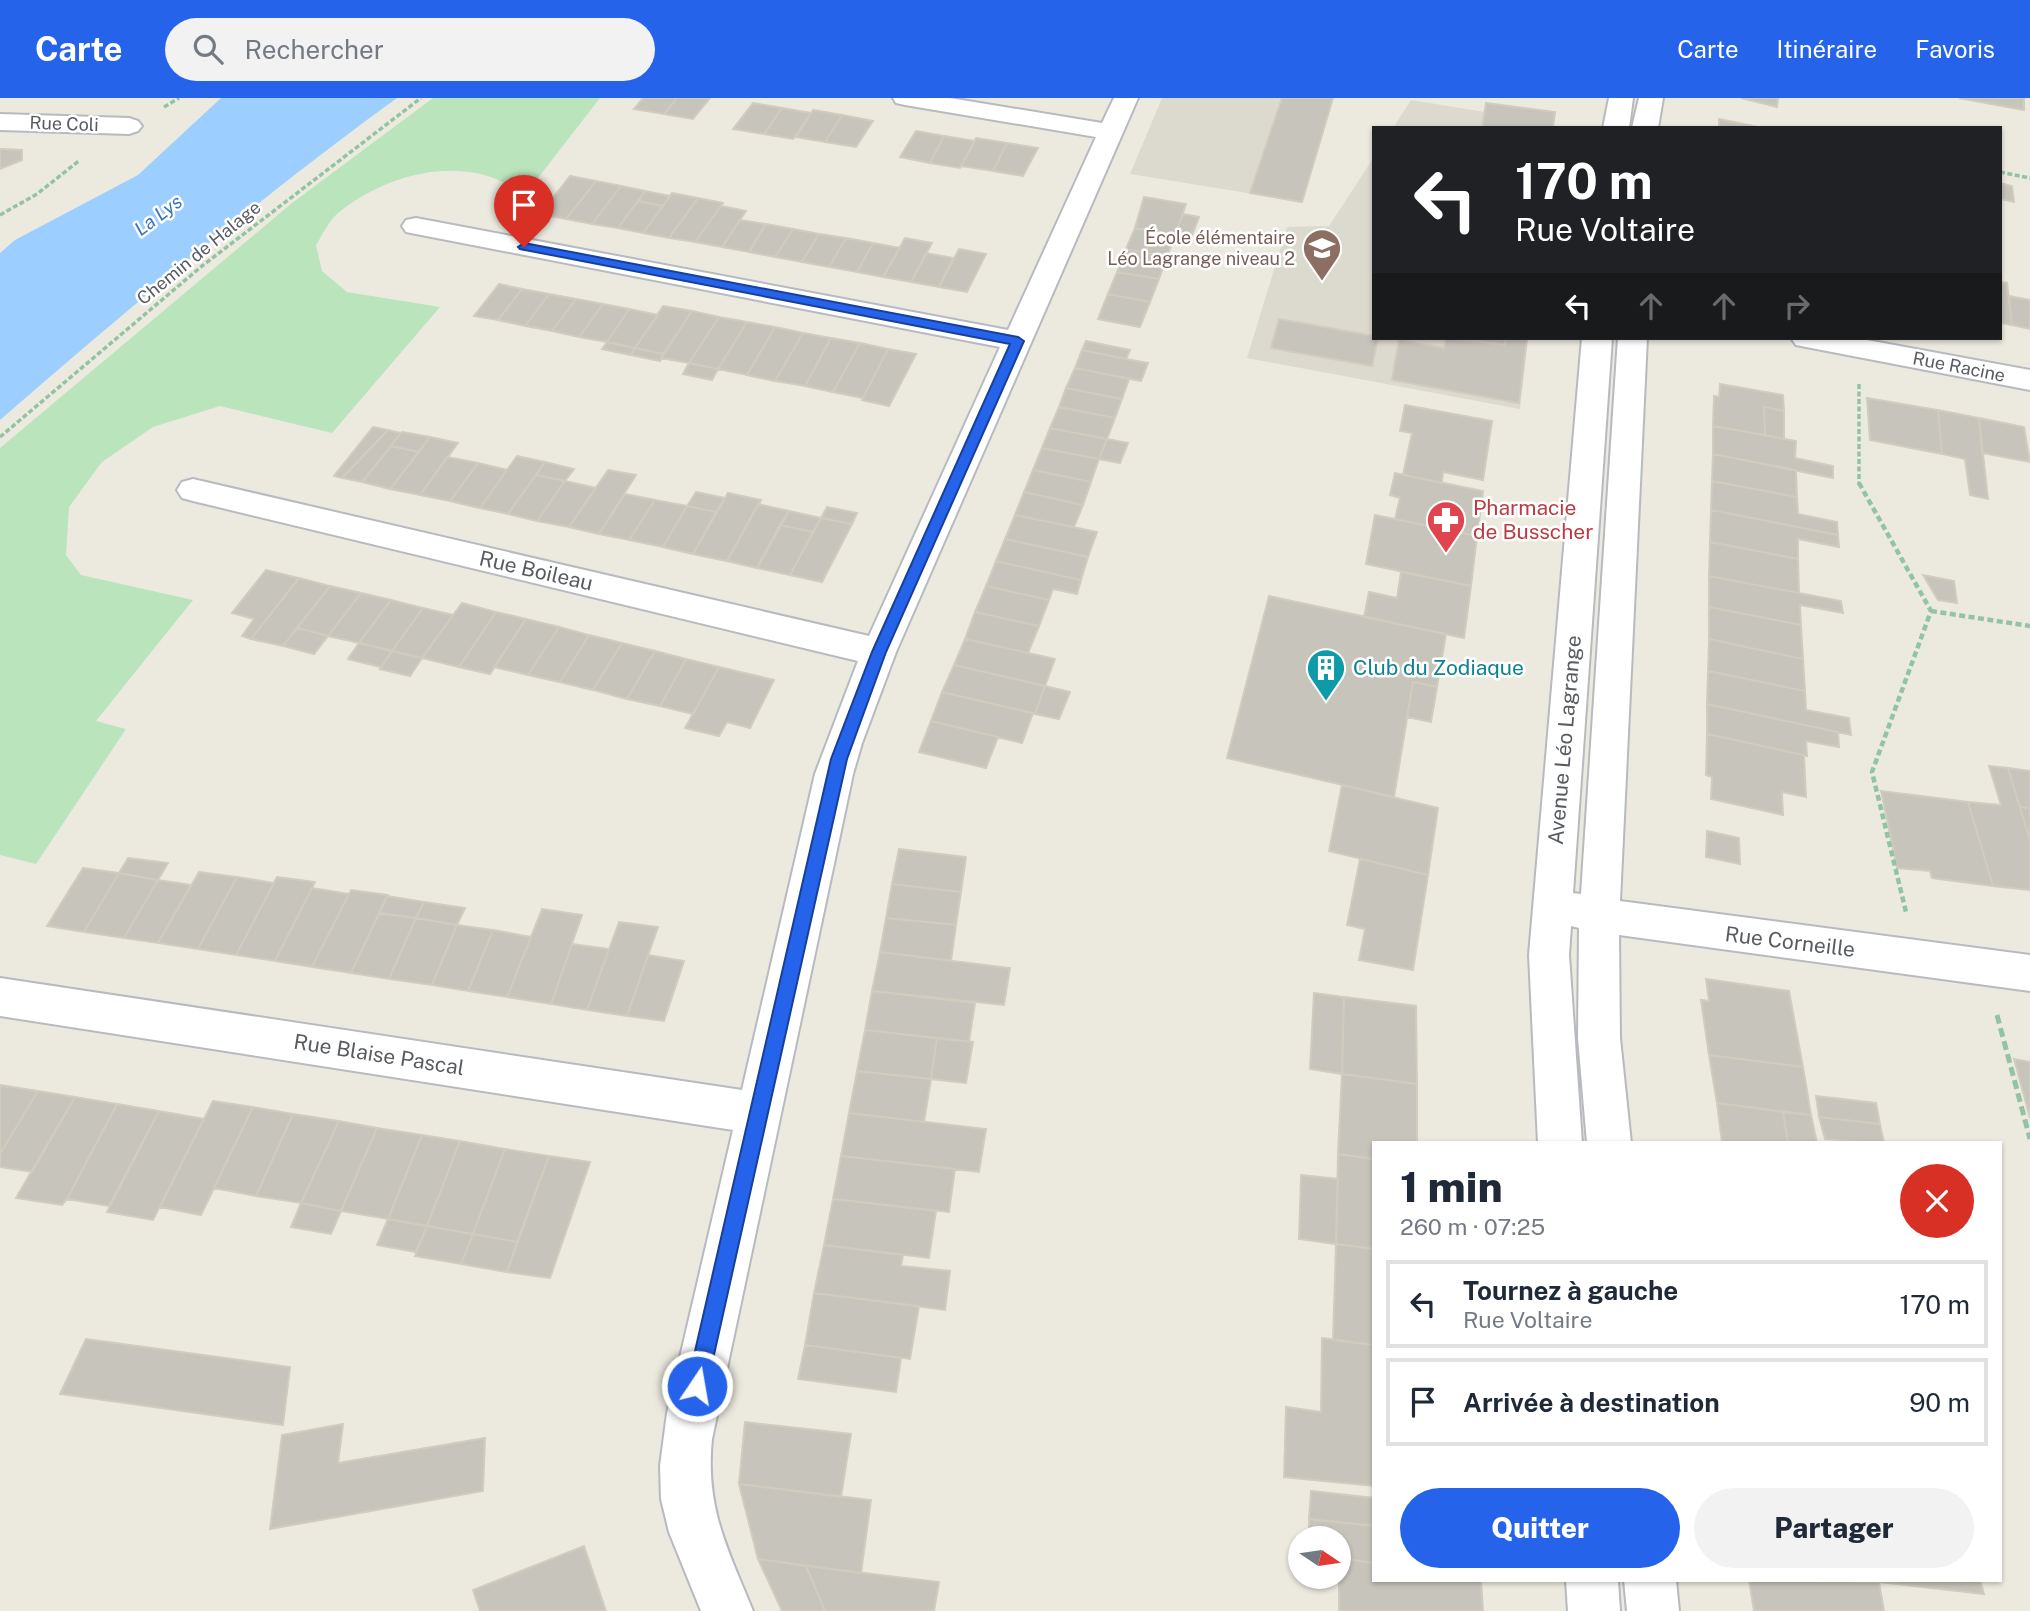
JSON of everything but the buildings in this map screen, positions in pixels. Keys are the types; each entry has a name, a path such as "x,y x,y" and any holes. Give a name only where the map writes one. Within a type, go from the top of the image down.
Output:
{"street":[{"path":"905,98 1110,132"},
{"path":"727,1611 691,1520 685,1485 686,1449 691,1413 834,774 879,652 1126,98"},
{"path":"1616,126 1621,98"},
{"path":"1646,126 1650,98"},
{"name":"Rue Coli","path":"0,122 129,125"},
{"path":"416,226 1018,341"},
{"name":"Avenue Léo Lagrange","path":"1560,1141 1549,999 1552,906 1597,340"},
{"name":"Avenue Léo Lagrange","path":"1609,1141 1597,998 1598,915 1633,340"},
{"name":"Rue Racine","path":"1817,340 2030,380"},
{"name":"Rue Boileau","path":"193,490 879,652"},
{"name":"Rue Corneille","path":"1552,906 1598,915 2030,973"},
{"name":"Rue Blaise Pascal","path":"0,997 757,1113"},
{"path":"1592,1582 1594,1611"},
{"path":"1650,1582 1653,1611"}],"path":[{"name":"Chemin de Halage","path":"0,437 202,266 421,98"},
{"path":"2002,172 2030,178"},
{"path":"1859,348 1859,485 1931,611 1872,772 1917,958"},
{"path":"1931,611 2030,626"},
{"path":"1984,967 2030,1139"}],"shaded area":[{"path":"1162,98 1333,98 1302,202 1130,174"},
{"path":"1411,100 1485,112 1544,126 1394,126"},
{"name":"École élémentaire Léo Lagrange niveau 2","path":"1372,160 1372,340 1528,340 1520,409 1247,358 1287,227 1329,226"}],"green space":[{"path":"433,98 600,98 524,196 503,182 479,174 429,172 379,187 337,214 331,221 316,245 322,271 347,292 440,307 332,433 220,406 153,427 102,462 69,507 66,555 81,575 193,600 96,721 126,729 36,864 0,855 0,448 292,203"}],"water":[{"name":"La Lys","path":"221,98 397,98 195,254 0,420 0,253 15,240 138,175"}],"place":[{"name":"École élémentaire Léo Lagrange niveau 2","path":"1322,282"},
{"name":"Pharmacie de Busscher","path":"1446,554"},
{"name":"Club du Zodiaque","path":"1326,702"}],"route":[{"path":"524,247 1018,341 879,652 834,774 697,1386"}]}
